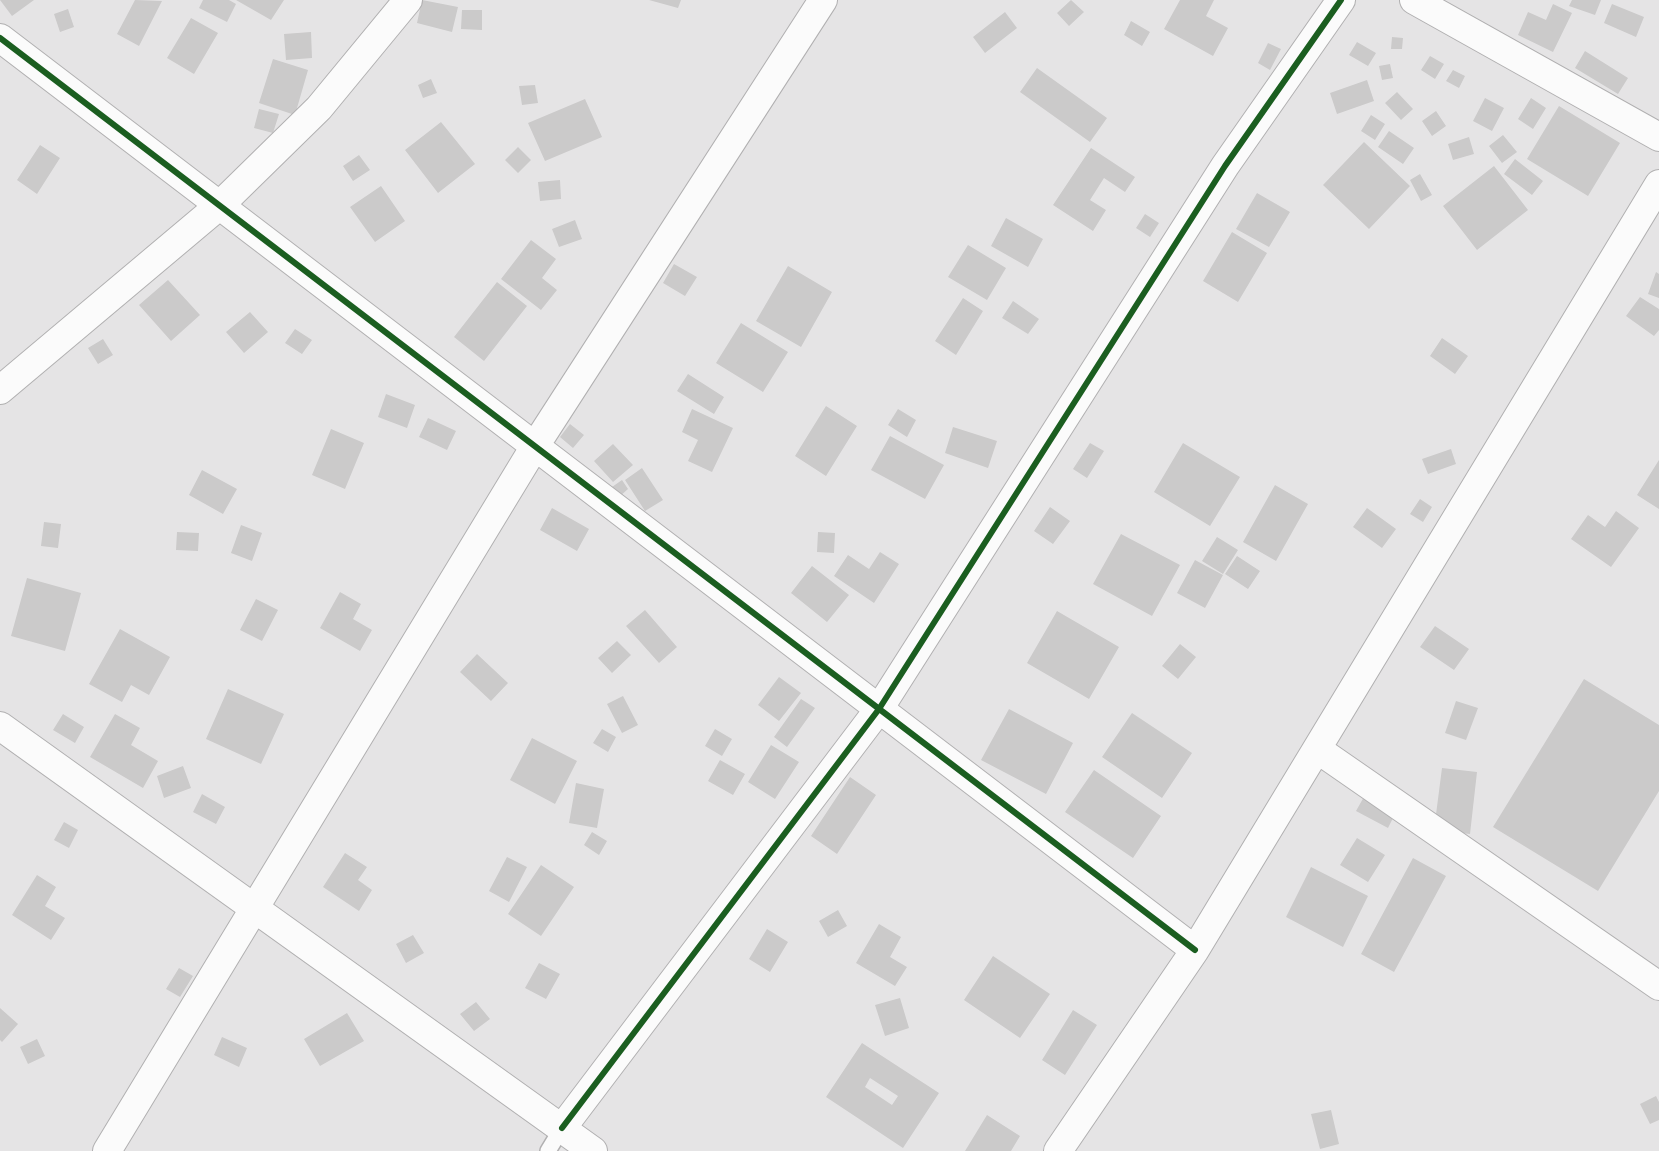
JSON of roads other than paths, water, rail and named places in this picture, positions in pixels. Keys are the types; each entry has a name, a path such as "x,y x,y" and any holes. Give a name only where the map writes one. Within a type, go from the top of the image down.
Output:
{"street":[{"path":"0,390 220,205 319,108 408,0"},
{"path":"107,1151 535,446 823,0"},
{"path":"562,1128 879,709 1225,166 1341,0"},
{"path":"1414,0 1659,137"},
{"path":"0,38 1195,950"},
{"path":"1058,1151 1195,950 1659,184"},
{"path":"0,726 593,1151"},
{"path":"1317,749 1659,986"}],"lane":[{"path":"548,1151 562,1128"}]}
